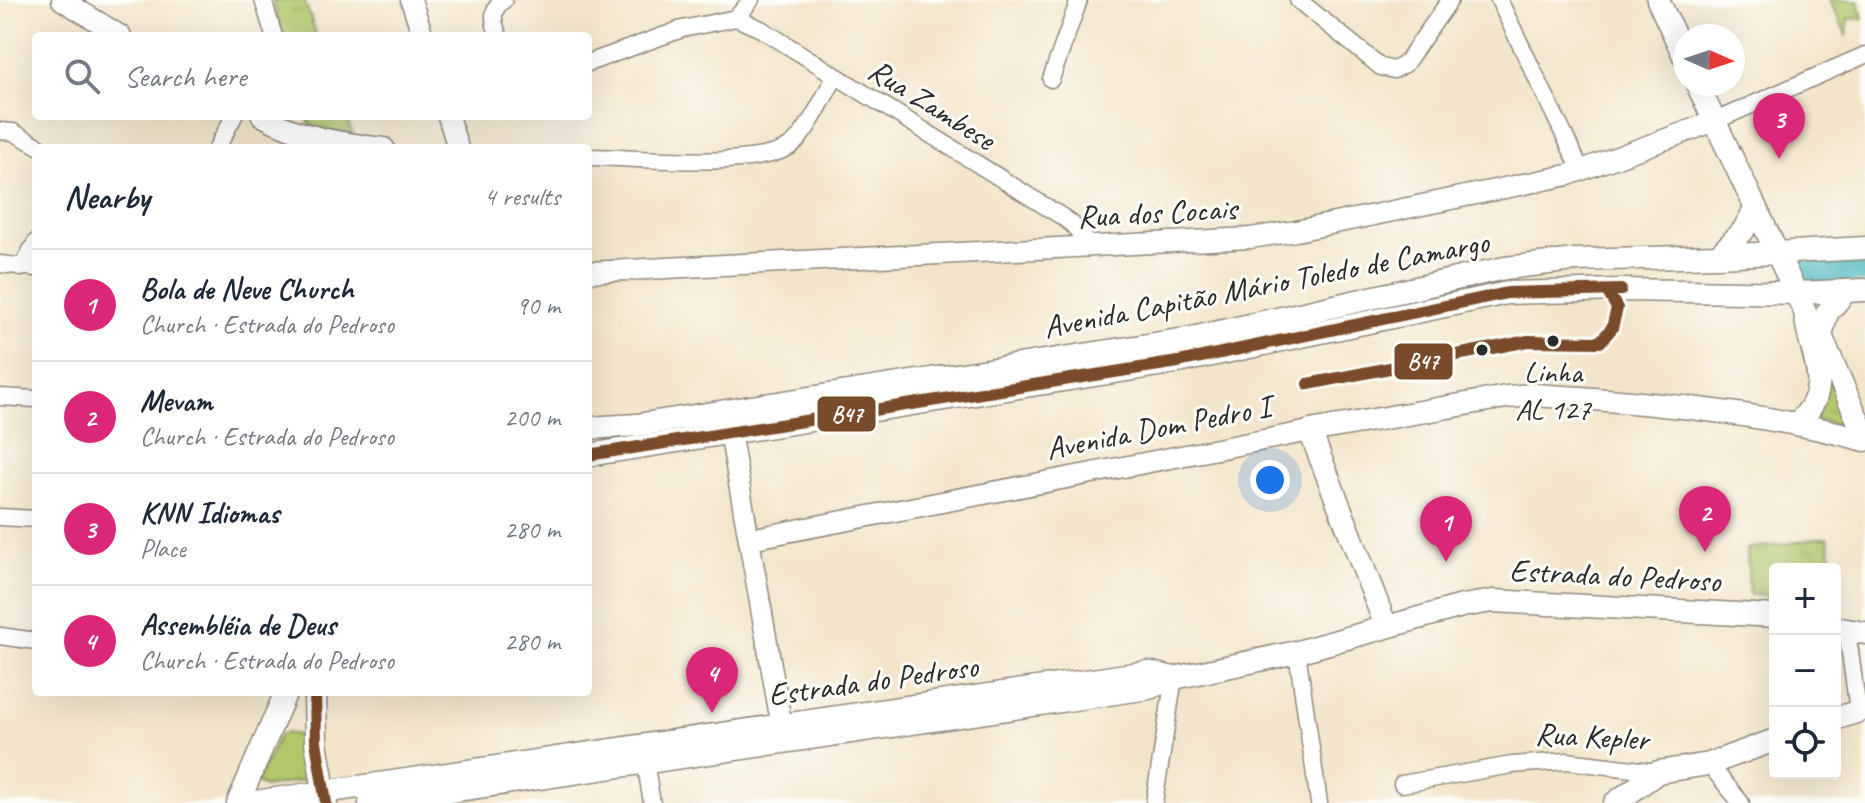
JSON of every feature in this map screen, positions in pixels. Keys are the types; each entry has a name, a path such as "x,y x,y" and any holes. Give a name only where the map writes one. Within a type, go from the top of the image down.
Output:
{"main road":[{"path":"1658,0 1673,32"},
{"path":"1703,96 1805,312 1819,376 1812,410 1798,423"},
{"path":"1718,256 1743,231 1756,208"},
{"name":"Avenida Capitão Mário Toledo de Camargo","path":"592,428 637,425 1192,338 1505,268 1575,260 1865,248"},
{"path":"1670,291 1672,269 1692,257"},
{"name":"Avenida Capitão Mário Toledo de Camargo","path":"592,454 1178,362 1507,293 1532,290 1855,291"},
{"path":"1855,291 1827,313 1821,336 1865,438"},
{"name":"Avenida Dom Pedro I","path":"1310,431 1506,397 1535,395 1699,408 1798,423 1865,438"},
{"path":"1310,431 1386,626"},
{"name":"Estrada do Pedroso","path":"370,803 490,786 644,754 783,734 1147,672 1174,678 1297,652 1462,606 1493,601 1769,616"},
{"path":"238,803 284,696"},
{"path":"315,696 316,742 325,797"},
{"path":"1841,717 1861,710"},
{"path":"273,726 301,729 316,742"},
{"name":"Rua Kepler","path":"1658,772 1709,764 1769,742"},
{"path":"1615,803 1658,772"},
{"name":"Estrada do Pedroso","path":"248,803 490,786"}],"street":[{"path":"62,0 114,32"},
{"path":"263,0 273,32"},
{"path":"411,0 422,32"},
{"path":"497,32 494,12 504,0"},
{"path":"592,62 682,29 736,18 751,0"},
{"path":"1051,79 1079,0"},
{"path":"1298,0 1381,67 1394,70 1405,64 1450,0"},
{"path":"1499,0 1581,170"},
{"name":"Rua Zambese","path":"736,18 761,29 1061,216 1091,246"},
{"path":"1715,121 1865,55"},
{"path":"592,157 741,160 769,156 796,141 835,77"},
{"path":"219,144 232,120"},
{"path":"271,120 302,133 349,144"},
{"path":"449,120 457,144"},
{"name":"Rua dos Cocais","path":"592,272 1250,238 1512,187 1581,170 1715,121"},
{"path":"0,131 13,132 35,144"},
{"path":"0,264 28,268"},
{"path":"0,397 32,399"},
{"name":"Avenida Dom Pedro I","path":"750,539 1310,431"},
{"path":"730,432 783,734"},
{"path":"0,517 32,519"},
{"path":"1849,630 1861,710"},
{"path":"0,636 32,640"},
{"path":"1297,652 1319,803"},
{"path":"1154,803 1174,678"},
{"path":"644,754 652,803"},
{"name":"Rua Kepler","path":"1402,784 1512,765 1567,761 1658,772"},
{"path":"1709,764 1741,803"}],"green space":[{"path":"272,0 304,0 316,32 282,32"},
{"path":"1829,0 1858,0 1863,18 1848,19 1847,35"},
{"path":"308,120 347,120 353,135 340,134 310,125"},
{"path":"1820,364 1855,427 1807,419"},
{"path":"1828,538 1832,563 1769,563 1769,597 1749,594 1747,549"},
{"path":"286,733 305,739 311,779 265,787 256,783 279,735"}],"waterway":[{"path":"1805,273 1865,270"}],"transit line":[{"name":"B47","path":"592,454 1178,362 1507,293 1621,290"},
{"name":"B47","path":"1308,384 1528,341 1600,342 1612,328 1617,308 1607,291"},
{"name":"B47","path":"315,696 316,742 326,803"}],"place":[{"name":"KNN Idiomas","path":"1779,159"},
{"name":"Linha AL 127","path":"1553,341"},
{"name":"Mevam","path":"1705,552"},
{"name":"Bola de Neve Church","path":"1446,562"},
{"name":"Assembléia de Deus","path":"712,713"}]}
